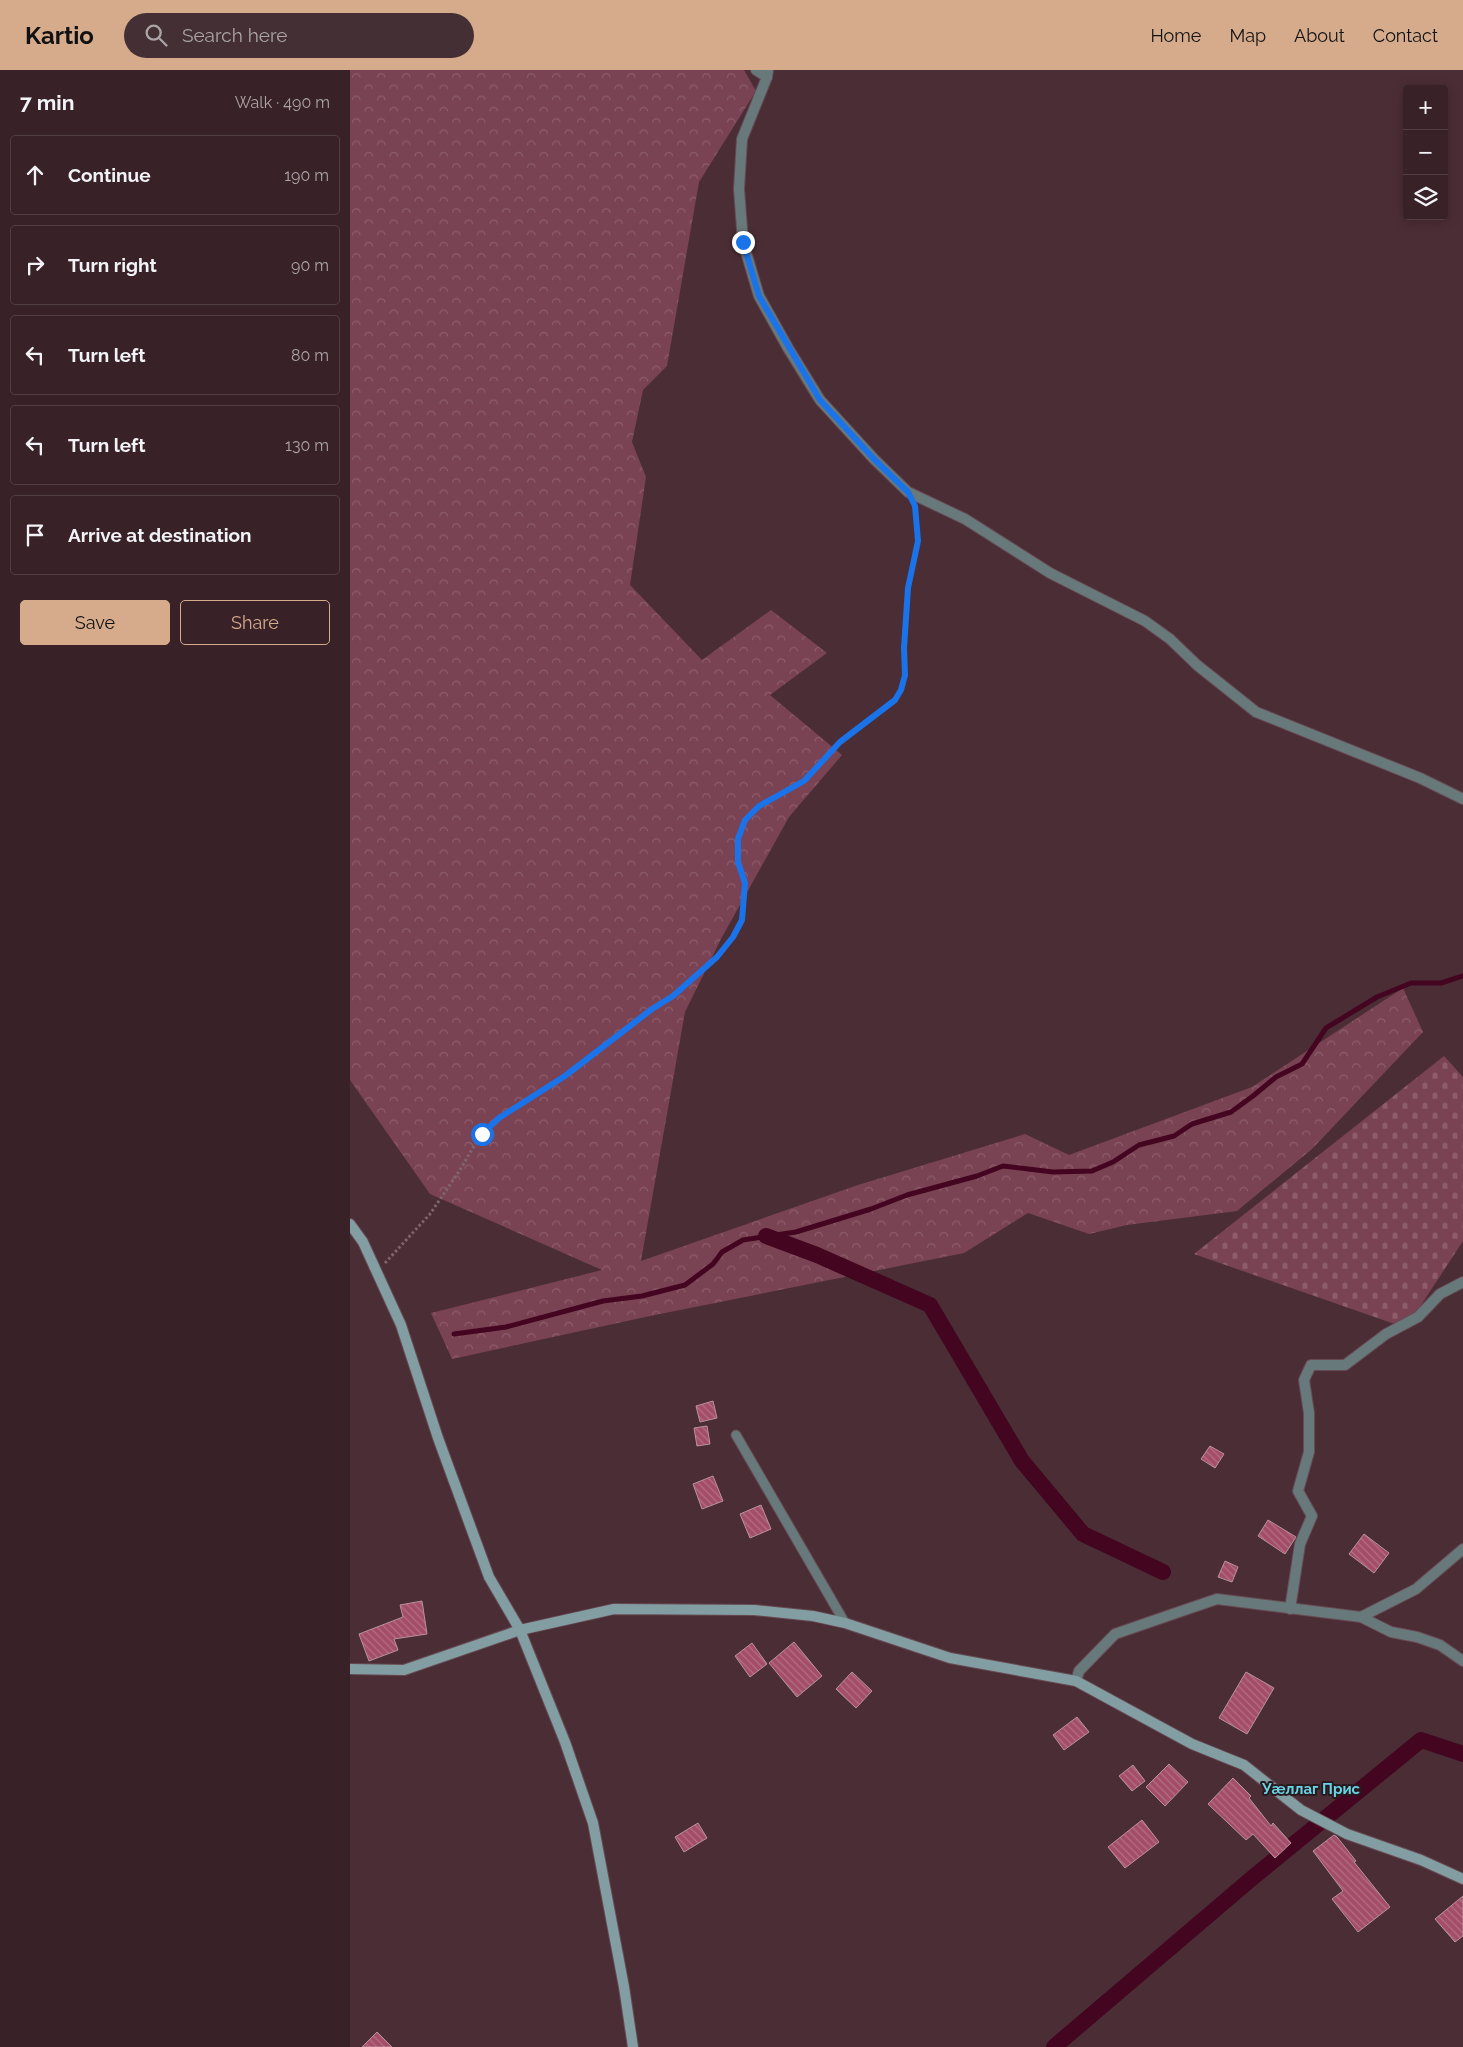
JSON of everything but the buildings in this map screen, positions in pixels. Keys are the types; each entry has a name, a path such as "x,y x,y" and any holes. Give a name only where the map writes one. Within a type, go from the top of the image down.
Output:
{"street":[{"path":"756,70 767,74 742,138 739,189 743,242 759,296 820,400 874,459 908,492 965,519 1050,572 1145,621 1170,639 1196,665 1256,712 1420,778 1463,799"},
{"path":"350,1224 363,1242 378,1271 401,1325 438,1438 489,1577 520,1630 565,1742 593,1824 624,1987 633,2047"},
{"path":"1290,1609 1300,1544 1312,1516 1298,1491 1309,1452 1309,1413 1304,1380 1311,1365 1345,1365 1386,1334 1418,1317 1440,1294 1463,1282"},
{"path":"1361,1617 1416,1589 1463,1549"},
{"path":"1076,1682 1079,1671 1115,1634 1217,1599 1361,1617 1391,1632 1416,1637 1440,1645 1463,1661"},
{"path":"350,1669 404,1670 520,1630 614,1609 754,1610 813,1616 845,1623 950,1658 1076,1682 1192,1744 1244,1764 1301,1810 1347,1834 1421,1860 1463,1879"}],"lane":[{"path":"736,1435 845,1623"}],"path":[{"path":"378,1271 430,1214 487,1129 499,1118 565,1076 652,1009 673,996 717,957 733,937 742,920 745,883 738,862 738,839 745,820 759,806 804,781 840,742 895,700 901,690 905,675 904,648 908,588 918,541 915,506 908,492"}],"green space":[{"path":"350,70 744,70 756,91 699,182 667,366 643,390 632,442 646,477 630,585 702,660 771,610 827,653 770,695 842,755 789,817 721,939 685,1012 641,1261 858,1185 1025,1134 1069,1155 1252,1087 1403,988 1423,1032 1312,1149 1237,1211 1127,1225 1089,1234 1028,1213 964,1253 650,1316 452,1359 431,1313 602,1270 430,1194 350,1080"},
{"path":"1444,1056 1463,1077 1463,1241 1406,1328 1194,1254"}],"waterway":[{"path":"454,1334 506,1327 603,1301 642,1296 685,1285 713,1264 722,1252 743,1240 796,1232 871,1209 907,1195 977,1176 1003,1166 1053,1172 1092,1171 1113,1162 1139,1145 1174,1136 1192,1124 1231,1112 1276,1077 1302,1064 1326,1028 1377,997 1411,983 1441,983 1463,976"},
{"path":"766,1236 817,1255 930,1305 1022,1461 1083,1534 1163,1572"},
{"path":"1054,2047 1251,1879 1421,1740 1463,1754"}],"district":[{"name":"Уӕллаг Прис","path":"1311,1789"}],"route":[{"path":"482,1134 499,1118 565,1076 652,1009 673,996 717,957 733,937 742,920 745,883 738,862 738,839 745,820 759,806 804,781 840,742 895,700 901,690 905,675 905,618 908,588 918,541 915,506 908,492 874,459 820,400 759,296 743,242"}]}
